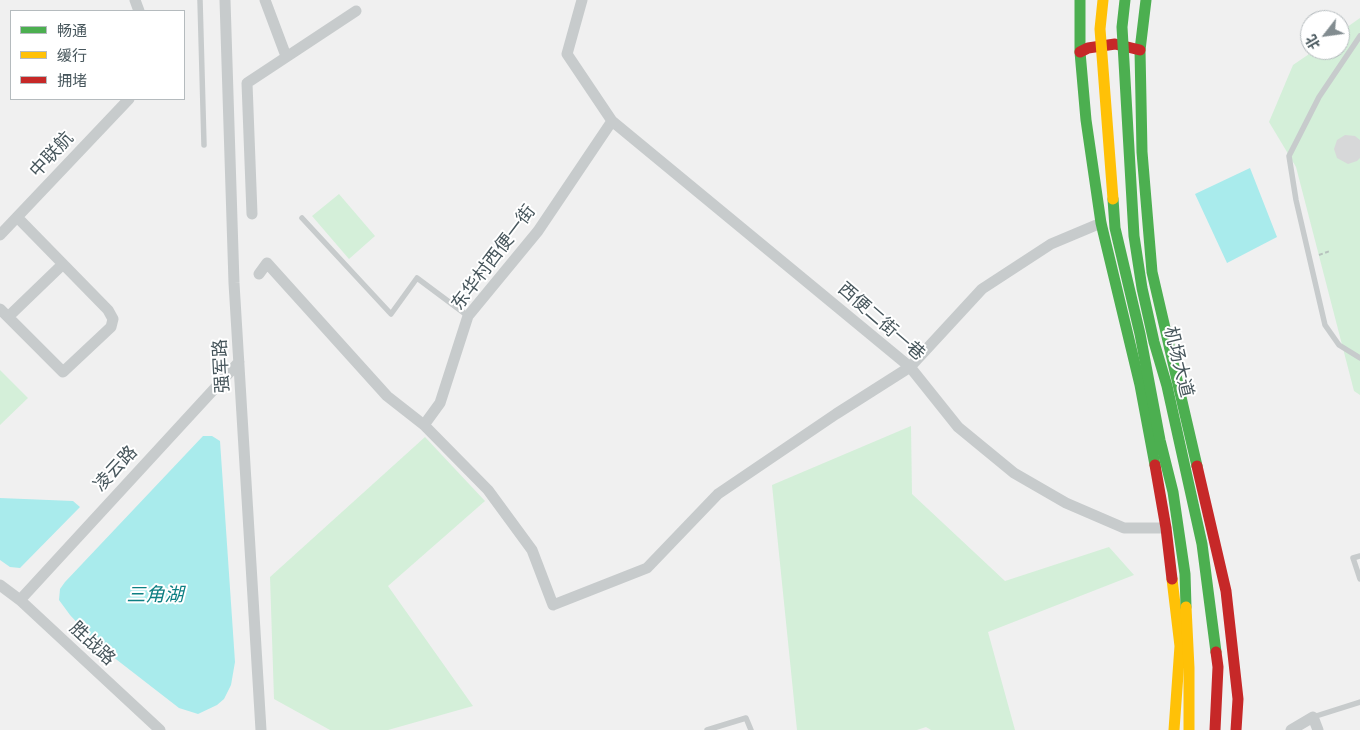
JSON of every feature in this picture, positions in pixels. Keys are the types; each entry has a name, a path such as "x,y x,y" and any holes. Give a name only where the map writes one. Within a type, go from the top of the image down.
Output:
{"main road":[{"path":"1080,0 1080,52 1086,120 1101,224 1140,385 1166,528 1180,646 1174,730"},
{"name":"机场大道","path":"1103,0 1100,29 1115,228 1140,334 1160,440 1173,492 1185,574 1189,668 1189,730"},
{"name":"机场大道","path":"1125,0 1122,27 1134,236 1142,288 1167,386 1178,445 1202,544 1218,667 1215,730"},
{"path":"1146,0 1140,50 1142,152 1152,272 1226,591 1238,699 1236,730"},
{"path":"1080,52 1088,48 1115,44 1140,50"}],"street":[{"name":"强军路","path":"225,0 234,283 260,730"},
{"path":"265,0 286,56"},
{"name":"西便二街一巷","path":"582,0 567,54 612,121 910,367 958,427 1014,473 1066,503 1124,528 1166,528"},
{"path":"252,214 247,83 356,12"},
{"name":"中联航","path":"0,235 128,100"},
{"name":"东华村西便一街","path":"424,425 440,403 468,316 538,231 612,121"},
{"path":"17,217 63,264 108,310 113,319 111,328 62,372 4,313 63,264"},
{"path":"259,274 267,263 387,396 424,425 488,490 532,550 553,605 647,568 718,494 836,414 910,367 982,288 1052,244 1101,224"},
{"name":"凌云路","path":"20,600 239,362"},
{"name":"胜战路","path":"0,584 20,600 160,730"},
{"path":"1290,730 1314,717 1318,730"}],"lane":[{"path":"200,0 204,145"},
{"path":"1360,36 1319,97 1290,156 1296,200 1325,326 1339,345 1360,358"},
{"path":"302,218 390,314 417,278 468,316"},
{"path":"1360,556 1353,558 1360,579"},
{"path":"1314,717 1360,702"},
{"path":"707,730 746,718 751,730"}],"path":[{"path":"1309,258 1330,251"}],"green space":[{"path":"1360,18 1360,395 1354,391 1296,167 1269,122 1293,65 1300,60 1350,60 1350,25"},
{"path":"339,194 375,236 349,259 312,216"},
{"path":"0,370 28,398 0,425"},
{"path":"911,426 912,494 1005,581 1109,547 1134,575 988,632 1015,730 931,730 926,727 917,730 797,730 772,485"},
{"path":"425,437 485,501 388,586 473,706 388,730 330,730 274,699 270,577"}],"water":[{"path":"1250,168 1277,237 1227,263 1195,194"},
{"name":"三角湖","path":"203,436 212,436 220,441 235,662 231,685 224,699 217,705 198,714 179,708 99,646 70,615 59,600 60,589 65,582"},
{"path":"0,498 73,501 80,507 20,568 10,567 0,560"}],"building":[{"path":"1345,135 1355,136 1360,140 1360,158 1348,164 1337,158 1334,149 1337,140"}],"traffic: fast":[{"path":"1080,0 1080,52 1086,120 1101,223 1140,385 1155,465"},
{"path":"1125,0 1122,27 1134,236 1142,288 1154,342 1167,386 1202,544 1216,652"},
{"path":"1146,0 1140,50 1142,152 1152,272 1197,466"},
{"path":"1113,199 1115,228 1140,334 1160,440 1173,492 1185,574 1186,607"}],"traffic: slow":[{"path":"1103,0 1100,29 1113,199"},
{"path":"1172,579 1180,646 1174,730"},
{"path":"1186,607 1189,668 1189,730"}],"traffic: jam":[{"path":"1080,52 1088,48 1115,44 1140,50"},
{"path":"1155,465 1166,528 1172,579"},
{"path":"1197,466 1226,591 1238,699 1236,730"},
{"path":"1215,730 1218,667 1216,652"}]}
